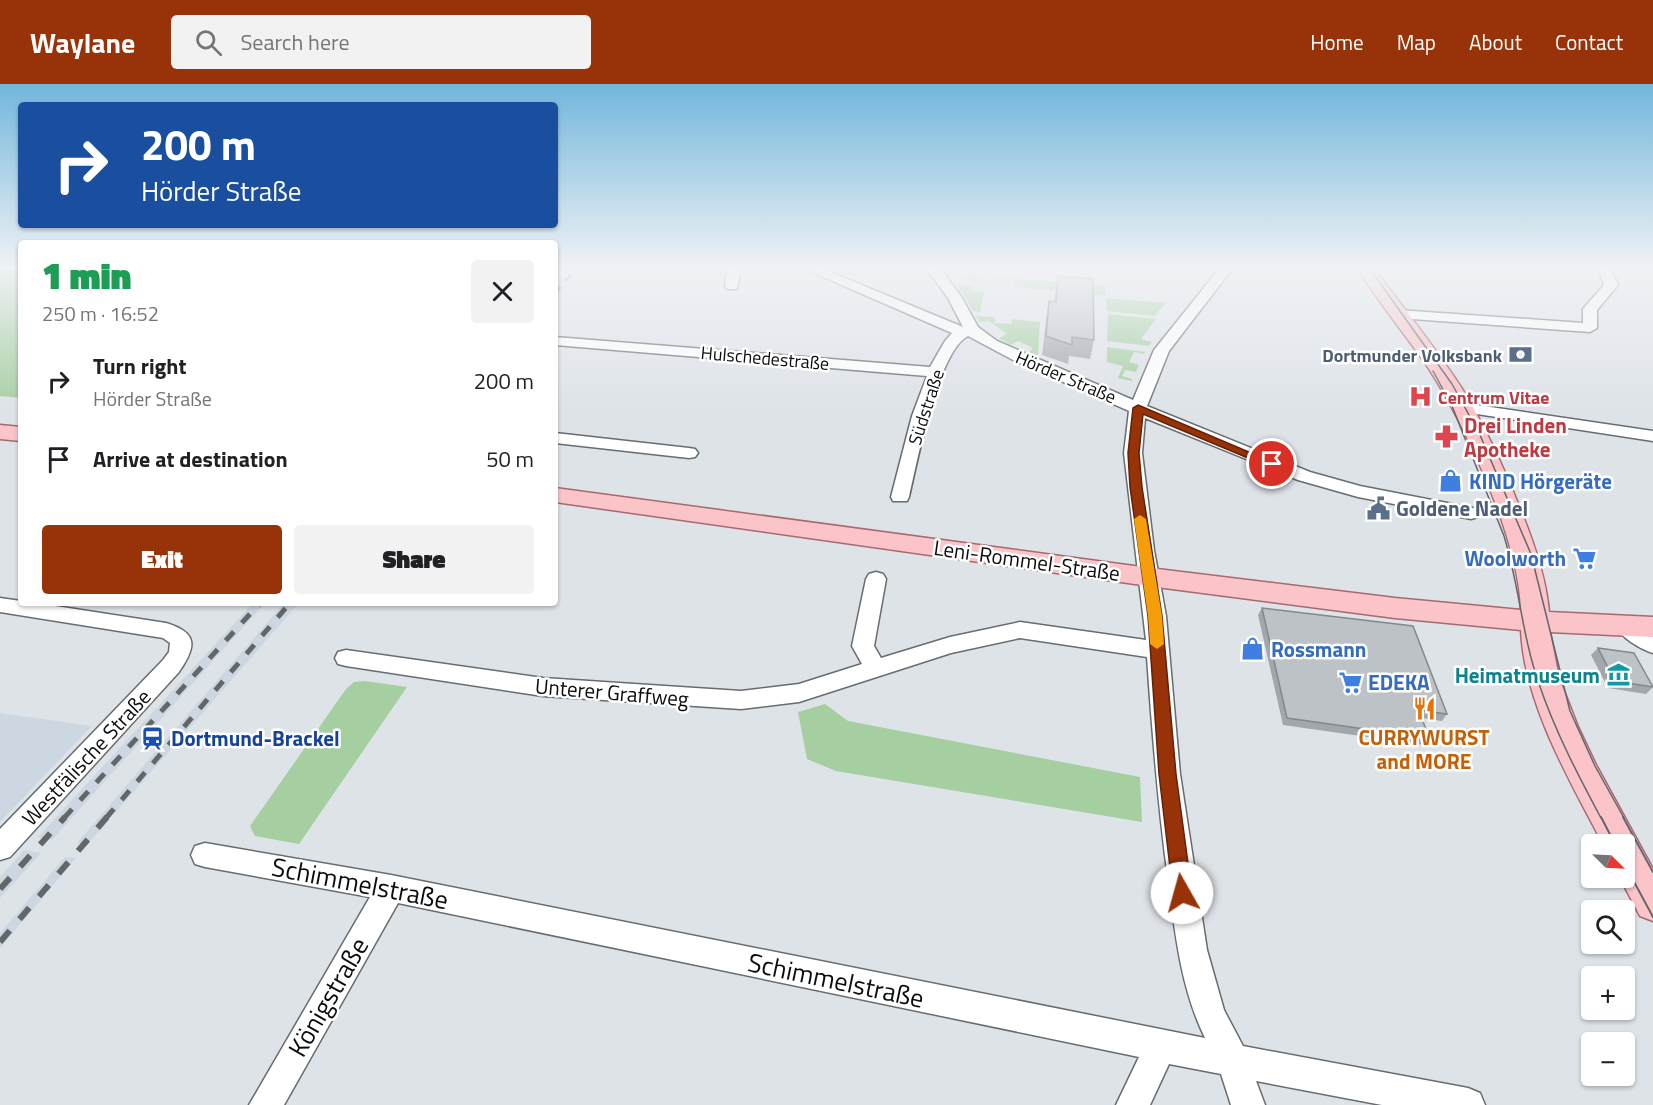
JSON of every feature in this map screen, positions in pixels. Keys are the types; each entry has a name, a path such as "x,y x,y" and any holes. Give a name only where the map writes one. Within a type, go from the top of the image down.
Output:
{"main road":[{"path":"1400,317 1463,408 1502,495 1524,553 1534,596 1538,653 1552,700 1576,761 1616,834"},
{"path":"0,432 18,434"},
{"name":"Leni-Rommel-Straße","path":"558,495 1149,577 1461,616 1640,626"},
{"path":"1635,871 1653,904"}],"street":[{"path":"931,317 967,331"},
{"name":"Hörder Straße","path":"962,317 967,331 992,344 1138,408 1304,476 1368,493 1471,513"},
{"path":"1188,317 1162,350 1138,408 1133,453 1157,650 1167,774 1192,950 1210,1015 1233,1060 1248,1105"},
{"path":"1434,317 1590,328 1590,317"},
{"name":"Südstraße","path":"900,497 936,372 952,342 967,331"},
{"name":"Hulschedestraße","path":"558,343 936,372"},
{"path":"1463,408 1653,436"},
{"path":"558,438 688,453"},
{"path":"875,668 863,646 876,579"},
{"name":"Westfälische Straße","path":"0,605 166,631 176,634 181,642 180,653 171,666 0,848"},
{"path":"1640,626 1653,645"},
{"name":"Unterer Graffweg","path":"346,658 543,687 741,700 799,693 950,645 1020,630 1157,650"},
{"name":"Schimmelstraße","path":"205,855 391,888 1161,1047 1468,1105"},
{"name":"Königstraße","path":"266,1105 391,888"},
{"path":"1133,1105 1161,1047"}],"shaded area":[{"path":"250,606 262,606 52,840 38,837"},
{"path":"281,606 296,606 87,845 77,843"},
{"path":"0,713 92,726 0,822"},
{"path":"24,850 41,853 0,898 0,877"},
{"path":"65,857 76,858 0,948 0,933"}],"green space":[{"path":"0,317 18,317 18,398 0,396"},
{"path":"976,317 995,317 995,323 1011,324 1012,319 1040,322 1038,356 1028,353 1033,348 1018,341 1011,345 999,338 1007,334 989,321 980,322"},
{"path":"1108,317 1156,319 1141,339 1152,342 1149,346 1107,341"},
{"path":"1107,347 1145,352 1144,354 1134,352 1129,362 1139,365 1136,372 1125,370 1122,376 1132,381 1118,378 1123,366 1107,362"},
{"path":"365,681 407,687 299,844 255,836 250,826 346,689 354,682"},
{"path":"825,704 848,721 1140,777 1142,822 836,771 807,759 798,712"}],"building":[{"path":"1048,317 1094,317 1094,340 1072,337 1072,345 1046,336"},
{"name":"EDEKA","path":"1262,608 1413,626 1447,714 1419,710 1429,738 1287,718"},
{"path":"1598,648 1634,653 1653,687 1615,681"}],"tram line":[{"path":"1404,317 1452,384 1480,435 1531,554 1570,711 1595,766 1624,818"},
{"path":"1433,371 1452,406 1504,536 1528,647 1545,701 1567,752 1601,818"},
{"path":"1601,817 1610,834"},
{"path":"1623,817 1653,872"},
{"path":"1635,883 1653,917"}],"railway":[{"path":"64,818 257,606"},
{"path":"106,818 287,606"},
{"path":"0,889 65,817"},
{"path":"0,942 107,817"}],"slow traffic":[{"path":"1140,519 1157,644"}],"place":[{"name":"Dortmunder Volksbank","path":"1520,355"},
{"name":"Centrum Vitae","path":"1420,397"},
{"name":"Drei Linden Apotheke","path":"1446,437"},
{"name":"KIND Hörgeräte","path":"1451,481"},
{"name":"Goldene Nadel","path":"1378,508"},
{"name":"Woolworth","path":"1584,558"},
{"name":"Rossmann","path":"1253,649"},
{"name":"Heimatmuseum","path":"1618,675"},
{"name":"EDEKA","path":"1350,682"},
{"name":"CURRYWURST and MORE","path":"1424,709"},
{"name":"Dortmund-Brackel","path":"153,738"}],"route":[{"path":"1182,893 1167,774 1155,616 1136,487 1133,453 1138,408 1272,464"}]}
